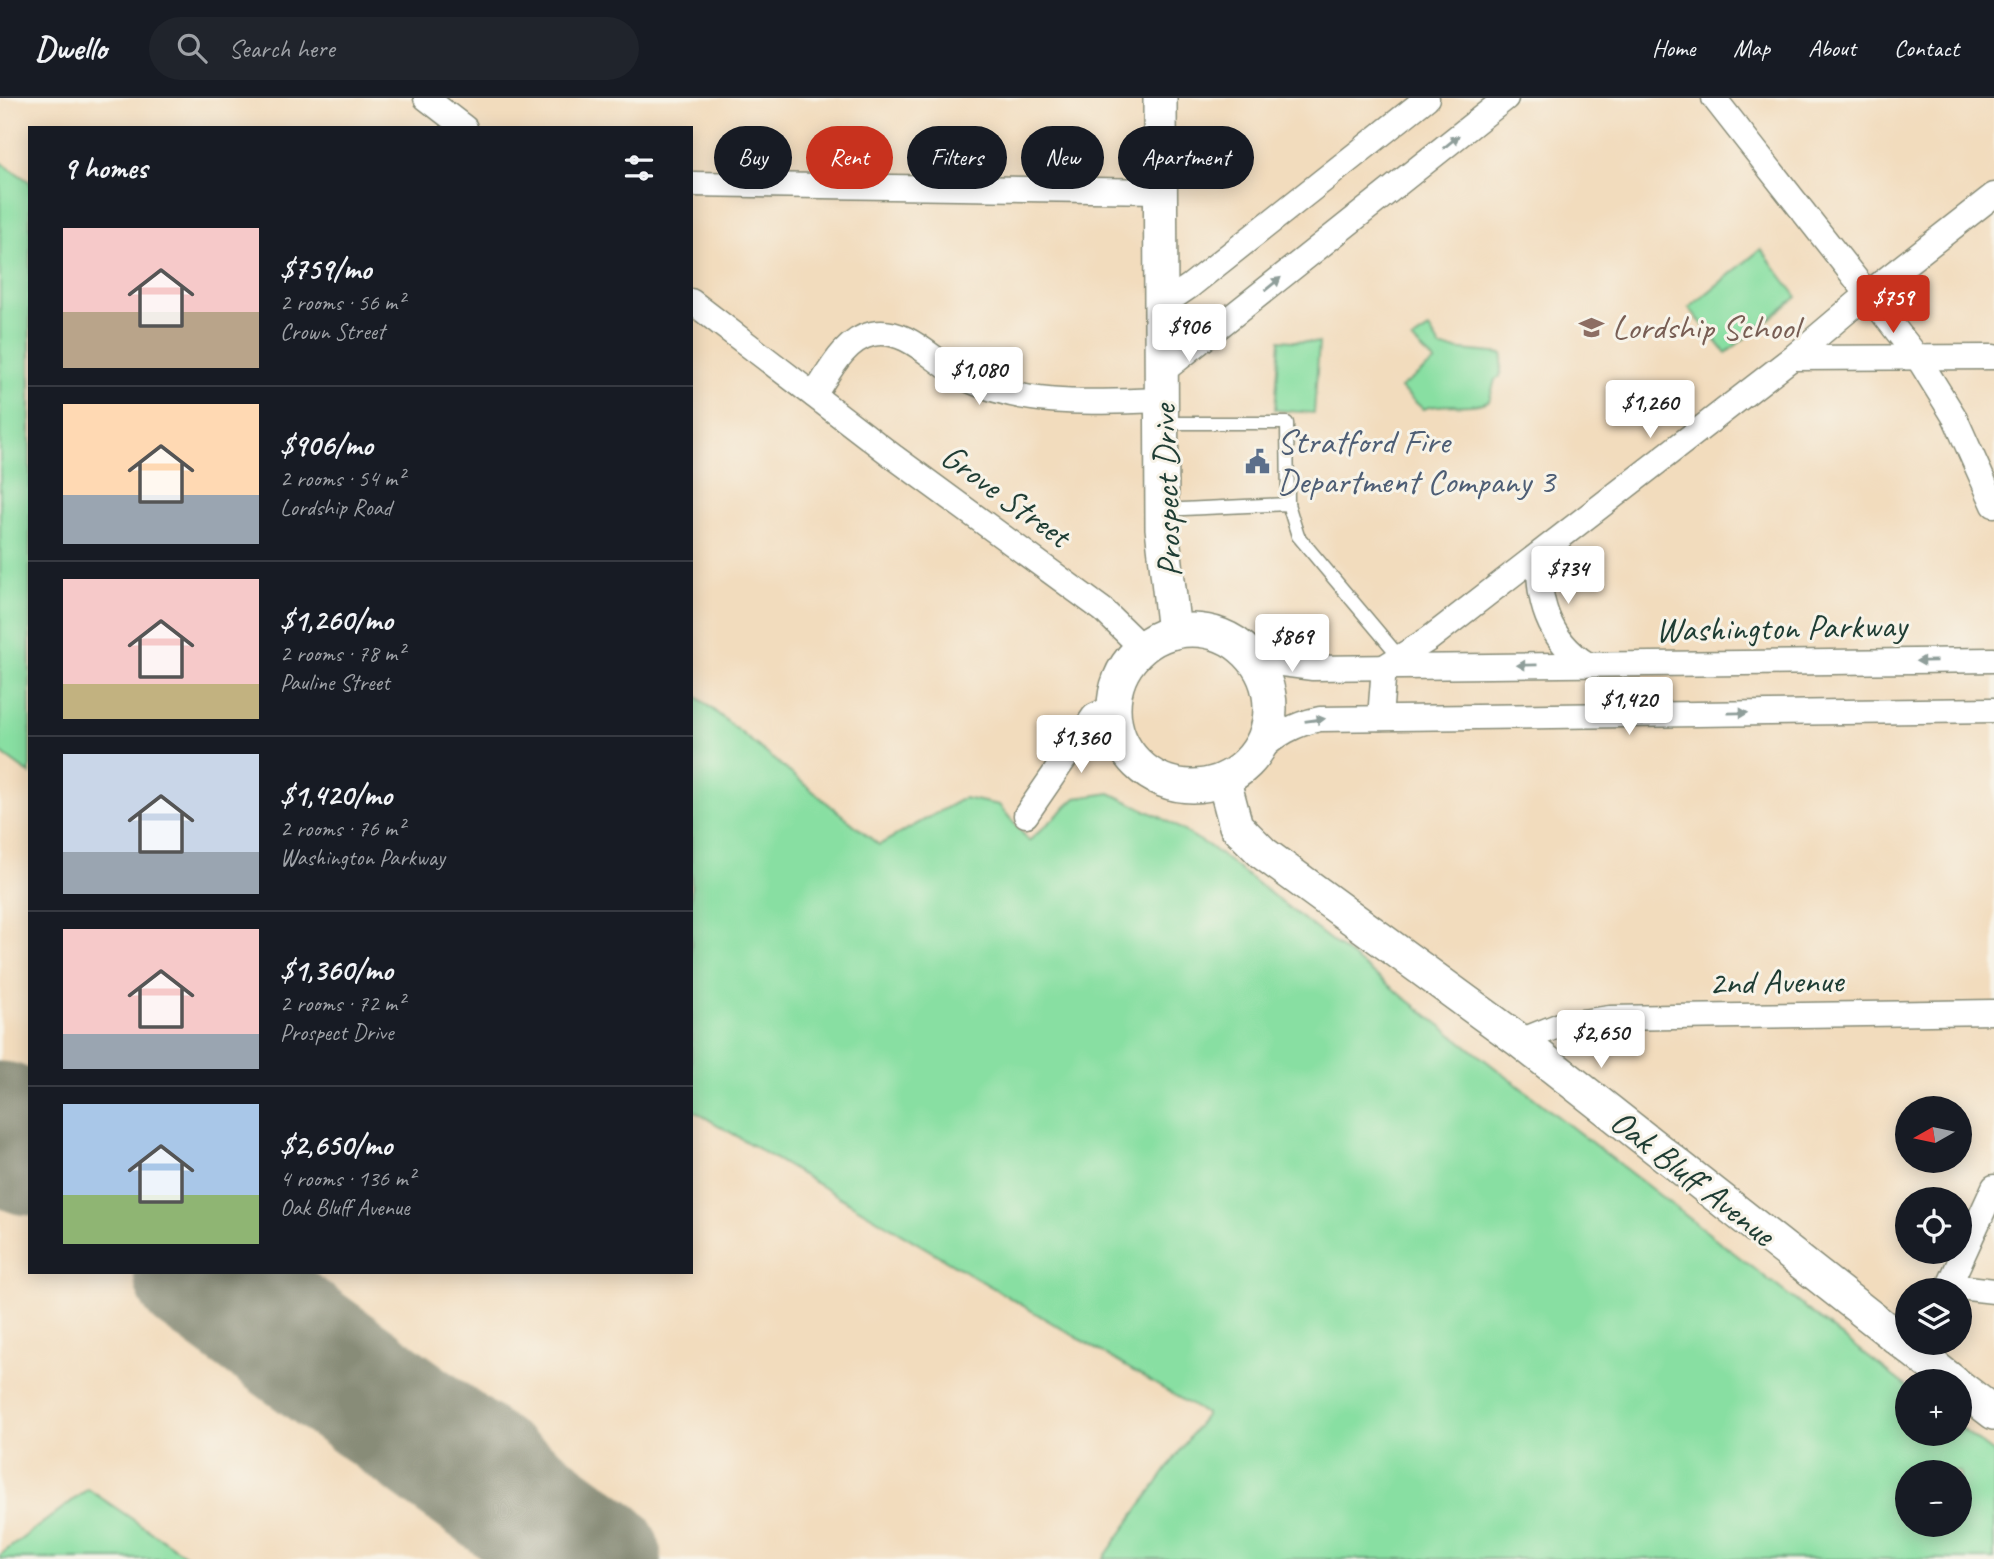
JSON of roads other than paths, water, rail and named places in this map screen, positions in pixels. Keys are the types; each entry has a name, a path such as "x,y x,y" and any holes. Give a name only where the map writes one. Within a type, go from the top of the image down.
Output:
{"main road":[{"name":"Prospect Drive","path":"1160,98 1162,510 1174,632"},
{"path":"1174,632 1206,632 1237,644 1258,666 1270,694 1269,725 1257,753 1242,769 1224,780 1203,787 1181,786 1159,780 1140,768 1126,750 1116,730 1114,707 1117,685 1127,665 1142,648 1174,632"},
{"name":"Oak Bluff Avenue","path":"1224,780 1236,826 1264,853 1520,1041 1895,1335"},
{"name":"Oak Bluff Avenue","path":"1920,1355 1937,1369"},
{"path":"1972,1396 1994,1413"}],"street":[{"path":"426,98 462,126"},
{"path":"1162,304 1190,286 1427,98"},
{"path":"814,395 846,349 870,334 882,333 910,341 965,379 1018,396 1071,403 1162,398 1506,98"},
{"path":"1714,98 1870,292 1918,358 1955,418 1994,505"},
{"path":"693,184 1160,191"},
{"path":"1380,718 1397,664 1792,358 1870,292 1994,195"},
{"name":"Grove Street","path":"693,303 1103,610 1142,648"},
{"path":"1792,358 1994,357"},
{"path":"1539,554 1538,576 1549,623 1570,654 1587,664"},
{"name":"Washington Parkway","path":"1237,644 1282,664 1313,668 1397,664 1994,660"},
{"path":"1026,815 1094,716 1114,707"},
{"path":"1257,753 1275,736 1300,723 1320,719 1994,710"},
{"name":"2nd Avenue","path":"1520,1041 1560,1025 1610,1018 1994,1012"},
{"path":"1953,1278 1994,1187"},
{"path":"1972,1290 1994,1291"}],"lane":[{"path":"1162,398 1287,423 1288,504 1298,536 1397,664"},
{"path":"1162,510 1288,504"}],"place":[{"name":"Lordship School","path":"1592,327"},
{"name":"Stratford Fire Department Company 3","path":"1257,461"}]}
